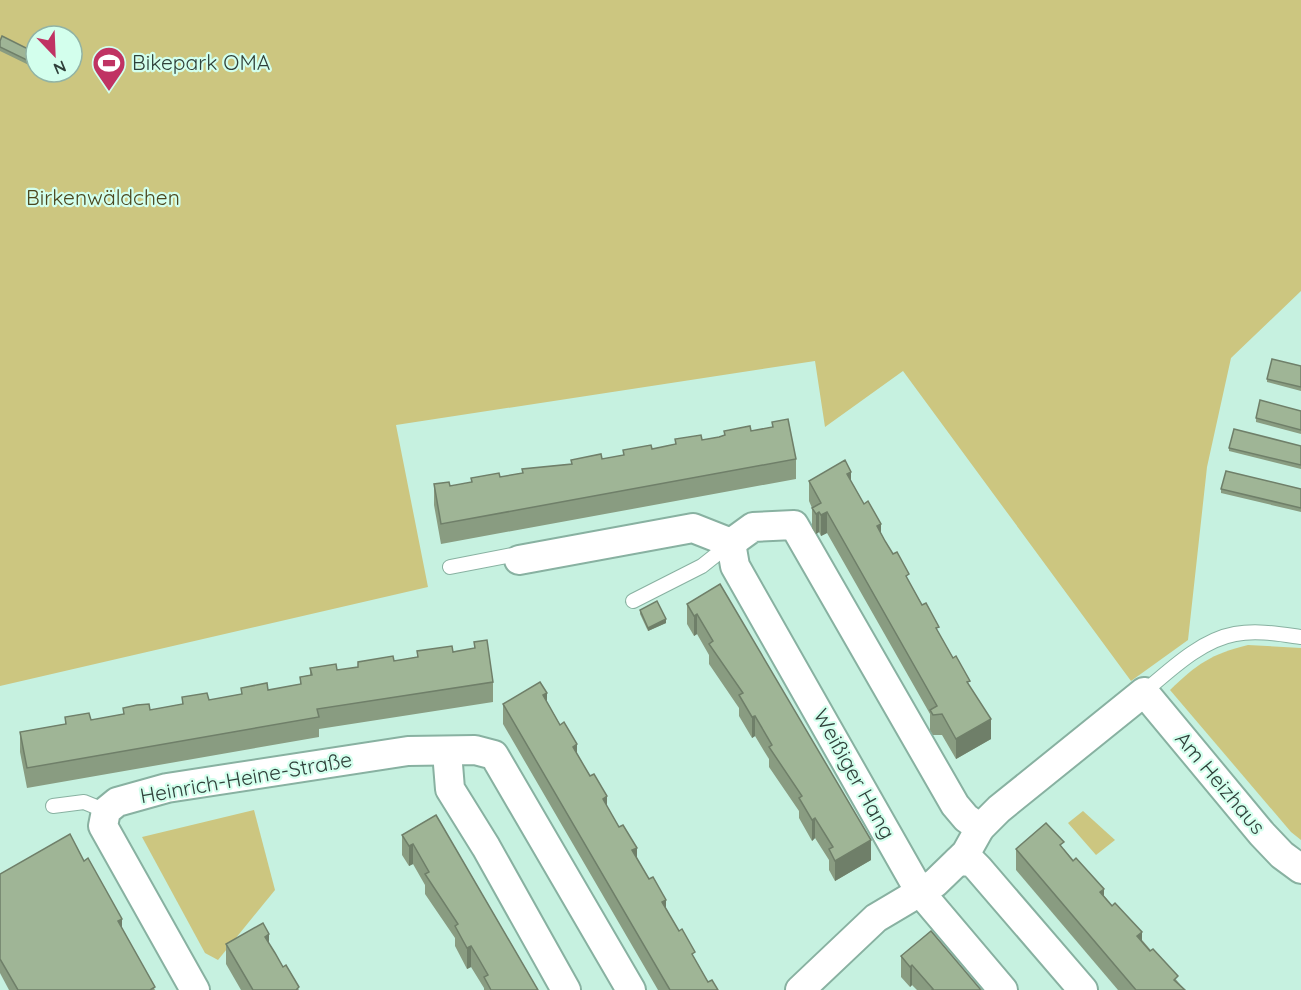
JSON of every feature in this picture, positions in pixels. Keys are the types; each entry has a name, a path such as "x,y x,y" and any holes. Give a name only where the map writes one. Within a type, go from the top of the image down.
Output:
{"street":[{"path":"519,560 693,528 742,535 794,525 955,805 966,819 980,828"},
{"name":"Weißiger Hang","path":"742,535 735,566 920,892 1003,990"},
{"path":"800,990 876,918 920,892 958,861 966,853 980,828 999,808 1144,692"},
{"name":"Am Heizhaus","path":"1144,692 1262,834 1282,855 1301,869"},
{"name":"Heinrich-Heine-Straße","path":"106,811 117,802 166,788 355,758 408,751 475,750 494,755 631,990"},
{"path":"447,752 450,789 486,847 566,990"},
{"path":"106,811 103,826 195,990"},
{"path":"958,861 972,862 978,867 1083,990"}],"lane":[{"path":"633,601 702,566 742,535"},
{"path":"450,567 512,555 519,560"},
{"path":"1144,692 1201,648 1234,634 1262,632 1301,637"},
{"path":"53,806 84,802 106,811"}],"green space":[{"name":"Birkenwäldchen","path":"0,0 1301,0 1301,291 1231,358 1207,467 1188,640 1131,681 903,371 825,427 815,361 396,425 428,587 0,686"},
{"path":"1248,645 1301,648 1301,840 1291,832 1170,690 1205,661 1224,652"},
{"path":"254,810 275,890 218,960 205,953 142,837"},
{"path":"1083,811 1115,840 1096,855 1068,823"}],"building":[{"path":"2,36 24,47 24,59 0,47"},
{"path":"1272,359 1301,366 1301,387 1267,379"},
{"path":"1260,400 1301,411 1301,430 1256,418"},
{"path":"788,419 796,459 441,524 434,484 449,482 450,486 472,482 471,478 499,473 500,477 523,473 522,469 572,464 571,460 601,454 602,459 624,455 623,450 651,445 652,449 676,444 675,439 701,435 702,440 719,437 725,435 724,431 750,426 751,431 773,427 772,422"},
{"path":"1234,429 1301,446 1301,465 1229,448"},
{"path":"845,460 851,472 847,474 864,504 868,501 881,524 877,526 885,541 893,554 897,552 909,574 906,576 922,605 926,603 939,627 936,628 953,658 956,656 970,681 967,682 991,719 956,739 942,714 933,715 930,710 937,706 827,512 821,515 819,512 816,514 812,508 821,503 809,481"},
{"path":"1226,471 1301,489 1301,508 1221,489"},
{"path":"720,584 871,840 835,861 829,849 833,847 815,818 812,820 799,798 802,796 769,747 772,745 755,716 752,717 739,695 743,693 709,644 713,641 697,614 694,616 687,604"},
{"path":"657,601 666,619 648,628 640,610"},
{"path":"487,640 493,682 317,709 319,717 27,768 20,732 66,724 65,717 89,713 91,720 124,714 123,708 137,705 149,704 150,710 183,704 182,697 207,693 209,700 242,694 241,688 267,683 268,690 301,684 300,677 312,675 310,668 336,664 337,670 358,667 358,662 393,656 394,661 418,657 417,651 452,646 453,652 475,648 474,642"},
{"path":"540,682 547,693 543,695 560,725 564,722 577,744 573,747 590,776 594,774 607,796 603,799 619,827 623,825 637,848 632,850 649,879 653,877 666,900 662,902 679,931 682,929 695,952 692,954 708,982 712,980 718,990 670,990 503,704"},
{"path":"436,815 538,990 491,990 484,977 488,975 471,946 467,948 455,926 458,924 425,874 429,872 413,844 409,846 402,835"},
{"path":"1046,823 1064,842 1060,845 1073,861 1076,858 1104,889 1100,892 1112,906 1115,903 1142,932 1137,936 1150,951 1153,949 1178,976 1174,980 1185,990 1136,990 1016,849"},
{"path":"70,834 84,861 88,858 122,919 118,921 155,987 150,990 18,990 0,959 0,874"},
{"path":"263,923 269,934 265,937 283,967 286,965 299,987 296,990 253,990 226,944"},
{"path":"931,931 981,990 932,990 912,965 910,967 901,956"}],"place":[{"name":"Bikepark OMA","path":"109,92"}]}
